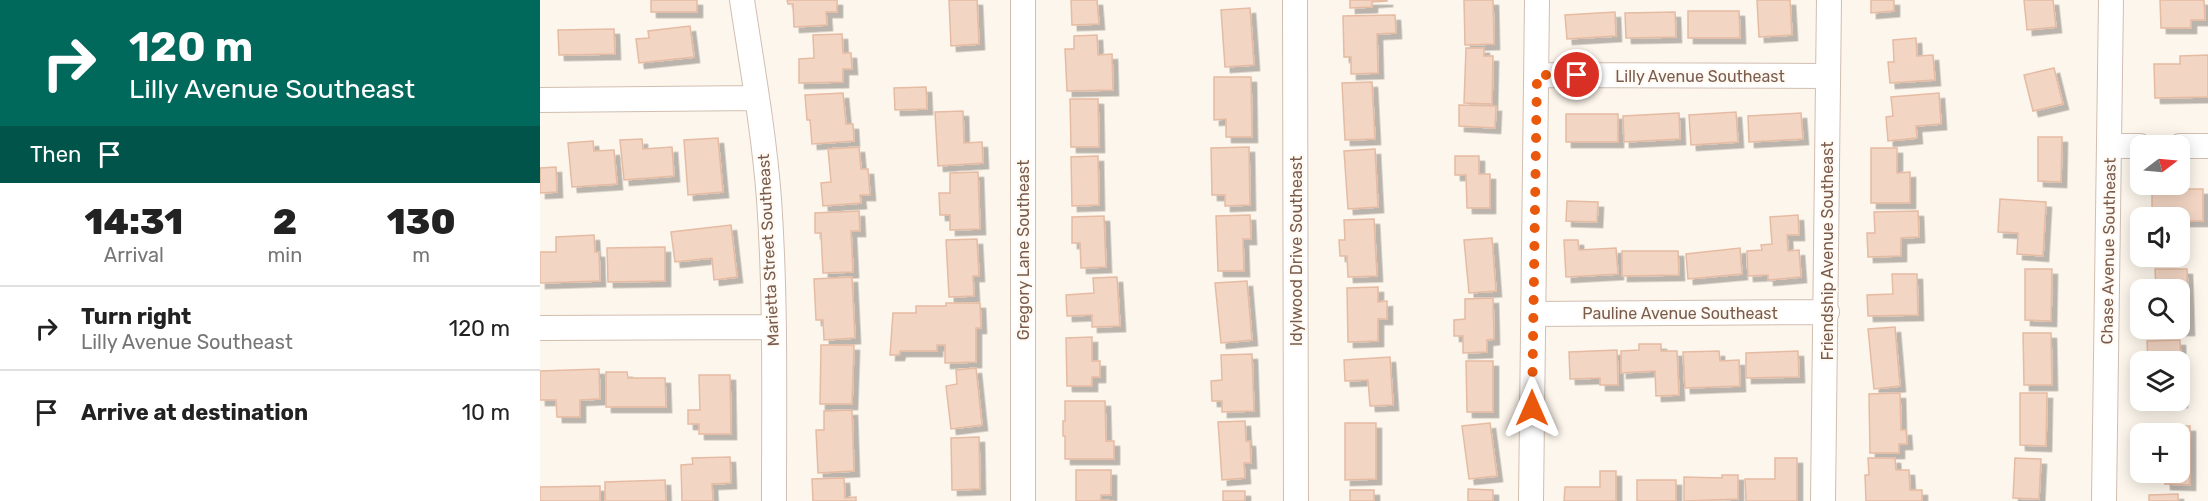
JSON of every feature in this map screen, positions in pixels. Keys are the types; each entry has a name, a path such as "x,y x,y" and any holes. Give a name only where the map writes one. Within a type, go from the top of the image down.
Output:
{"street":[{"name":"Marietta Street Southeast","path":"742,0 769,199 774,327 774,501"},
{"name":"Gregory Lane Southeast","path":"1023,0 1023,501"},
{"name":"Idylwood Drive Southeast","path":"1295,0 1296,501"},
{"path":"1531,501 1537,0"},
{"name":"Friendship Avenue Southeast","path":"1823,501 1829,0"},
{"name":"Chase Avenue Southeast","path":"2104,501 2111,0"},
{"name":"Lilly Avenue Southeast","path":"1537,75 1828,76"},
{"path":"540,100 757,98"},
{"path":"2109,146 2130,146"},
{"path":"2190,146 2208,146"},
{"name":"Pauline Avenue Southeast","path":"1533,314 1827,312"},
{"path":"540,328 774,327"}],"building":[{"path":"651,0 697,0 697,12 651,12"},
{"path":"787,0 837,0 837,12 826,12 827,25 794,27 793,4 788,4"},
{"path":"949,0 977,0 979,44 951,46"},
{"path":"1071,0 1097,0 1099,24 1072,25"},
{"path":"1350,0 1387,1 1372,2 1372,7 1350,8"},
{"path":"1464,0 1493,0 1494,44 1465,45"},
{"path":"1757,0 1790,0 1792,35 1759,37"},
{"path":"1871,0 1894,0 1894,11 1871,13"},
{"path":"2024,0 2053,0 2056,27 2027,30"},
{"path":"2160,0 2204,0 2205,20 2191,20 2191,28 2161,28"},
{"path":"1250,8 1254,65 1225,67 1221,10"},
{"path":"1688,11 1739,11 1740,38 1688,38"},
{"path":"1615,12 1616,36 1567,39 1565,15"},
{"path":"1675,12 1676,37 1626,38 1625,13"},
{"path":"1395,15 1396,33 1377,34 1378,73 1351,74 1351,57 1344,57 1343,16"},
{"path":"690,26 694,57 639,63 636,39 649,38 648,31"},
{"path":"614,29 615,54 559,55 558,30"},
{"path":"842,34 843,53 851,53 852,69 843,69 843,82 799,83 799,59 814,58 813,35"},
{"path":"1097,35 1098,55 1112,54 1113,90 1067,91 1065,49 1074,49 1074,36"},
{"path":"1916,38 1917,56 1933,55 1935,80 1890,83 1888,62 1894,62 1893,40"},
{"path":"1466,48 1484,48 1484,56 1493,56 1492,104 1464,103"},
{"path":"2208,55 2208,97 2155,98 2154,64 2180,64 2180,56"},
{"path":"2054,68 2063,104 2033,111 2024,75"},
{"path":"1214,77 1251,77 1252,137 1226,137 1226,119 1214,120"},
{"path":"1372,82 1375,139 1345,140 1342,83"},
{"path":"926,87 927,109 895,110 894,88"},
{"path":"843,93 846,124 853,124 854,141 812,144 805,95"},
{"path":"1939,93 1941,124 1916,126 1917,138 1888,141 1886,117 1893,116 1891,97"},
{"path":"1070,99 1098,99 1099,147 1071,147"},
{"path":"1459,105 1496,106 1495,128 1459,126"},
{"path":"963,111 964,143 982,142 983,163 938,166 935,112"},
{"path":"1736,112 1738,142 1691,145 1689,115"},
{"path":"1679,113 1680,139 1624,142 1623,116"},
{"path":"1801,113 1803,139 1749,142 1748,116"},
{"path":"1566,114 1618,114 1618,142 1566,142"},
{"path":"2038,137 2062,137 2061,182 2038,181"},
{"path":"718,138 723,192 688,195 684,140"},
{"path":"642,139 643,149 672,147 674,176 624,180 620,140"},
{"path":"593,141 594,151 614,150 617,184 572,187 568,143"},
{"path":"859,147 861,169 868,169 870,195 860,195 861,203 823,206 821,183 831,182 828,149"},
{"path":"1249,147 1250,205 1225,206 1225,195 1212,195 1211,148"},
{"path":"1871,148 1897,148 1897,173 1910,172 1910,203 1871,203"},
{"path":"1375,149 1378,207 1348,209 1344,151"},
{"path":"1098,156 1099,205 1072,206 1071,157"},
{"path":"1455,156 1479,156 1479,174 1490,174 1490,208 1467,208 1466,175 1455,175"},
{"path":"556,167 557,192 540,193 540,168"},
{"path":"978,172 980,229 950,230 950,215 940,215 939,193 950,193 950,173"},
{"path":"2190,189 2203,189 2203,221 2190,221 2190,207 2152,207 2152,195 2190,195"},
{"path":"2000,199 2046,202 2043,256 2017,254 2018,233 1998,232"},
{"path":"1567,201 1598,202 1597,222 1566,221"},
{"path":"859,211 860,231 851,231 853,272 823,273 821,233 815,233 815,213"},
{"path":"1918,211 1919,237 1901,238 1901,256 1868,257 1867,233 1875,233 1874,212"},
{"path":"1250,215 1251,239 1243,239 1244,271 1218,271 1216,216"},
{"path":"1798,215 1799,235 1787,235 1788,251 1799,250 1801,277 1768,280 1768,275 1748,276 1747,251 1762,250 1761,245 1772,244 1770,217"},
{"path":"1104,216 1106,267 1081,268 1080,243 1072,243 1072,217"},
{"path":"1374,219 1377,276 1348,277 1347,256 1340,256 1339,240 1345,240 1344,220"},
{"path":"731,225 737,277 714,280 712,258 675,262 671,232"},
{"path":"594,235 595,252 599,252 600,281 540,283 540,252 556,252 556,237"},
{"path":"1492,238 1496,291 1469,293 1464,240"},
{"path":"977,239 979,276 973,276 974,296 949,297 946,240"},
{"path":"1564,240 1578,240 1579,250 1616,248 1618,274 1566,277"},
{"path":"665,247 665,281 608,282 607,248"},
{"path":"1740,248 1742,274 1688,279 1686,254"},
{"path":"1622,251 1678,251 1679,275 1622,276"},
{"path":"2025,269 2052,269 2051,321 2025,320"},
{"path":"2155,269 2187,269 2187,279 2155,279"},
{"path":"1892,274 1917,274 1918,315 1868,316 1867,295 1893,294"},
{"path":"852,277 855,338 824,340 823,320 816,320 814,279"},
{"path":"1117,277 1120,326 1092,327 1092,315 1067,316 1066,295 1094,293 1093,278"},
{"path":"1247,281 1252,340 1221,343 1215,283"},
{"path":"1378,287 1378,302 1387,301 1387,319 1378,319 1378,341 1348,342 1347,288"},
{"path":"1493,298 1494,339 1487,340 1487,352 1463,353 1463,336 1454,336 1454,320 1465,319 1465,299"},
{"path":"946,303 980,303 981,328 976,328 976,362 945,363 945,345 937,345 937,351 900,351 899,355 890,355 893,313 916,313 916,306 946,306"},
{"path":"1895,327 1900,386 1874,389 1868,329"},
{"path":"2023,333 2051,333 2052,385 2024,385"},
{"path":"1092,337 1092,361 1100,361 1100,377 1092,377 1092,386 1067,386 1066,338"},
{"path":"2180,340 2180,351 2147,351 2147,341"},
{"path":"1639,344 1661,344 1661,351 1677,351 1679,395 1656,396 1655,371 1621,373 1621,351 1639,350"},
{"path":"821,345 854,345 852,404 820,404"},
{"path":"1617,350 1618,385 1600,385 1600,378 1570,379 1569,352"},
{"path":"1719,351 1720,361 1739,360 1740,386 1685,388 1683,352"},
{"path":"1798,351 1799,377 1746,378 1746,353"},
{"path":"1252,354 1254,411 1222,412 1222,401 1212,401 1211,381 1222,380 1221,355"},
{"path":"1390,357 1393,405 1370,406 1368,380 1345,381 1344,360"},
{"path":"1466,361 1493,361 1493,412 1467,412"},
{"path":"976,368 982,425 951,429 946,386 957,384 956,370"},
{"path":"599,369 600,399 580,400 580,417 557,417 556,400 540,400 540,371"},
{"path":"606,372 627,372 628,378 665,378 666,407 606,407"},
{"path":"699,375 730,375 731,434 699,434 699,424 688,424 688,410 700,410"},
{"path":"1900,393 1901,430 1906,430 1907,444 1899,444 1899,453 1870,453 1869,394"},
{"path":"2020,393 2047,393 2046,446 2020,445"},
{"path":"1065,401 1105,401 1106,441 1114,441 1114,459 1065,459 1063,421 1065,421"},
{"path":"852,410 854,471 818,473 816,430 824,430 824,411"},
{"path":"1245,421 1246,441 1250,441 1251,463 1244,463 1245,478 1222,480 1218,422"},
{"path":"1345,423 1376,423 1376,479 1345,480"},
{"path":"1490,423 1497,476 1469,479 1462,426"},
{"path":"979,437 980,489 952,490 951,438"},
{"path":"730,457 731,483 712,484 713,501 682,501 681,465 693,464 692,458"},
{"path":"1775,458 1797,458 1797,501 1746,501 1745,479 1775,479"},
{"path":"1868,458 1895,458 1896,470 1909,470 1910,490 1922,490 1922,501 1866,501 1865,475 1869,475"},
{"path":"2015,458 2041,459 2039,499 2013,498"},
{"path":"1076,470 1111,470 1111,495 1101,495 1101,500 1113,501 1076,501"},
{"path":"1600,471 1616,471 1616,501 1564,501 1565,487 1600,487"},
{"path":"1722,475 1738,475 1738,499 1684,501 1684,477 1722,478"},
{"path":"844,478 845,498 856,497 856,501 813,501 812,479"},
{"path":"665,480 666,501 605,501 605,482"},
{"path":"1637,480 1676,480 1676,501 1637,501"},
{"path":"2190,483 2190,485 2165,484"},
{"path":"600,486 600,501 540,501 540,487"},
{"path":"1468,489 1493,490 1493,501 1468,501"},
{"path":"1350,490 1374,490 1374,501 1350,501"},
{"path":"1223,491 1245,491 1245,501 1223,501"},
{"path":"2178,494 2178,501 2149,501 2149,495"}],"route":[{"path":"1532,408 1537,75 1577,75"}]}
